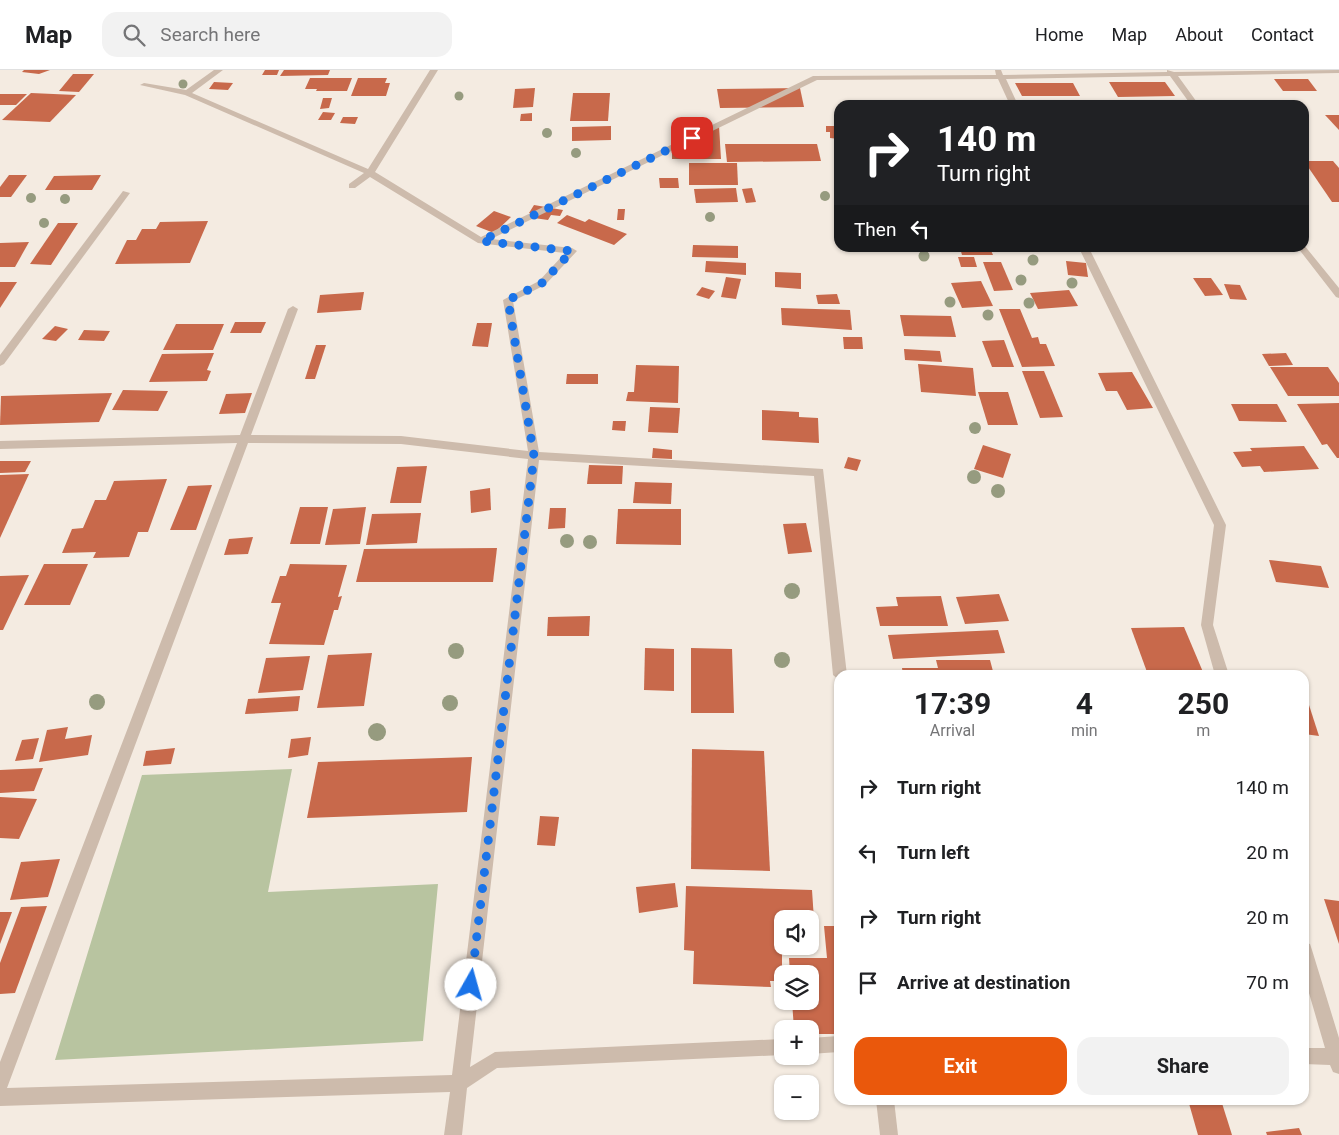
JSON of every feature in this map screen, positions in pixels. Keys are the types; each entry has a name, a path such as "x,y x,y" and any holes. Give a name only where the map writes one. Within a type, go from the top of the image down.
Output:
{"street":[{"path":"188,93 219,70"},
{"path":"352,186 370,173 434,70"},
{"path":"481,241 816,78 999,74 1339,71"},
{"path":"1171,72 1191,100"},
{"path":"999,74 1012,100"},
{"path":"144,85 188,93 370,173 481,241 572,251 542,283 508,300 534,456 453,1135"},
{"path":"0,362 126,193"},
{"path":"1086,252 1220,525 1207,626 1220,670"},
{"path":"1306,252 1339,295"},
{"path":"0,1084 246,440 293,309"},
{"path":"0,445 246,440 401,440 534,456 819,472 839,670"},
{"path":"1309,966 1338,1060 1309,1057"},
{"path":"819,1045 834,1044"},
{"path":"0,1097 460,1083 495,1060 774,1047"},
{"path":"886,1105 889,1135"}],"green space":[{"path":"292,769 268,892 438,884 423,1041 55,1060 142,775"}],"building":[{"path":"24,70 50,70 39,74 22,72"},
{"path":"265,70 279,70 277,75 262,75"},
{"path":"284,70 330,70 328,75 280,76"},
{"path":"73,74 94,74 79,92 59,91"},
{"path":"310,78 352,78 347,91 316,91 317,89 305,89"},
{"path":"358,78 387,78 385,83 390,83 386,96 351,96"},
{"path":"1274,79 1308,79 1317,91 1283,91"},
{"path":"214,82 233,83 228,90 209,89"},
{"path":"1109,82 1165,82 1175,96 1118,97"},
{"path":"1015,83 1073,83 1080,96 1022,96"},
{"path":"535,88 533,107 513,108 515,89"},
{"path":"800,88 804,107 720,108 717,89"},
{"path":"31,93 76,95 50,122 2,120"},
{"path":"573,93 610,93 608,121 570,121"},
{"path":"0,94 27,94 16,105 0,105"},
{"path":"323,98 332,98 329,108 320,109"},
{"path":"323,112 335,113 331,120 318,120"},
{"path":"532,113 532,121 520,121 521,114"},
{"path":"1325,115 1339,115 1339,130"},
{"path":"343,117 358,117 355,124 340,123"},
{"path":"611,126 611,140 572,141 572,127"},
{"path":"672,126 719,126 721,159 672,159"},
{"path":"826,126 834,126 834,138 830,138 830,132 826,132"},
{"path":"725,144 817,144 821,161 727,162"},
{"path":"1309,161 1333,161 1339,168 1339,202 1332,202 1309,168"},
{"path":"689,163 737,163 738,185 689,185"},
{"path":"9,175 27,175 11,197 0,197 0,187"},
{"path":"101,175 92,190 45,190 54,176"},
{"path":"659,178 678,178 679,188 660,188"},
{"path":"736,188 738,202 696,203 694,189"},
{"path":"752,188 756,202 746,203 742,189"},
{"path":"534,205 563,210 560,216 551,215 548,220 534,218 536,214 529,213"},
{"path":"618,209 625,209 624,220 617,220"},
{"path":"494,211 511,217 494,233 476,226"},
{"path":"567,215 585,222 589,219 627,234 614,245 557,223"},
{"path":"208,221 190,263 115,264 127,240 136,240 142,229 156,229 160,222"},
{"path":"58,223 78,223 51,265 30,264"},
{"path":"29,242 15,267 0,267 0,243"},
{"path":"693,245 738,246 738,258 692,257"},
{"path":"961,252 992,252 993,255 962,255"},
{"path":"958,257 974,257 977,267 961,267"},
{"path":"706,261 746,263 746,275 705,272"},
{"path":"1066,261 1086,263 1088,277 1068,275"},
{"path":"983,262 1001,262 1013,290 994,291"},
{"path":"775,272 801,273 801,289 775,287"},
{"path":"726,277 741,279 736,299 721,297"},
{"path":"1193,278 1211,278 1223,295 1205,296"},
{"path":"981,281 993,306 962,308 951,283"},
{"path":"0,282 17,282 0,308"},
{"path":"1224,284 1240,285 1247,300 1230,299"},
{"path":"702,287 715,291 709,299 696,295"},
{"path":"1069,290 1078,306 1038,309 1030,293"},
{"path":"364,292 361,310 317,313 320,295"},
{"path":"837,294 840,304 818,304 816,295"},
{"path":"781,308 850,310 852,330 782,325"},
{"path":"999,309 1020,309 1032,338 1038,337 1040,344 1046,344 1055,366 1022,367"},
{"path":"900,315 951,316 956,337 904,336"},
{"path":"235,322 266,322 261,333 230,333"},
{"path":"477,323 492,323 488,347 472,346"},
{"path":"176,324 224,324 213,350 163,350"},
{"path":"55,326 68,329 56,341 42,339"},
{"path":"84,330 110,331 104,341 78,340"},
{"path":"843,337 862,337 863,349 844,349"},
{"path":"1004,340 1014,367 992,367 982,341"},
{"path":"316,345 326,345 315,379 305,379"},
{"path":"904,349 940,351 942,362 905,360"},
{"path":"214,353 207,370 211,371 207,381 149,382 162,354"},
{"path":"1286,353 1293,365 1269,366 1262,354"},
{"path":"918,364 973,368 976,396 921,392"},
{"path":"636,365 679,366 678,403 626,401 628,392 634,392"},
{"path":"1270,367 1328,367 1339,383 1339,396 1288,396"},
{"path":"1022,371 1044,371 1063,417 1040,418"},
{"path":"1132,372 1153,408 1127,410 1117,391 1106,391 1098,373"},
{"path":"567,374 598,374 598,384 566,384"},
{"path":"123,390 168,391 158,411 112,410"},
{"path":"978,392 1008,392 1018,425 988,425"},
{"path":"112,393 99,422 0,425 1,396"},
{"path":"252,393 245,413 219,414 226,394"},
{"path":"1339,403 1339,458 1337,458 1327,444 1322,445 1297,404"},
{"path":"1231,404 1277,404 1287,422 1239,421"},
{"path":"650,407 680,408 678,433 648,432"},
{"path":"762,410 799,412 799,417 818,418 819,443 762,440"},
{"path":"613,421 626,421 625,431 612,430"},
{"path":"983,445 1011,454 1003,478 974,469"},
{"path":"1304,446 1319,469 1264,472 1260,466 1242,467 1233,452 1252,451 1250,448"},
{"path":"653,448 672,450 672,459 652,458"},
{"path":"848,457 861,460 857,471 844,468"},
{"path":"0,461 31,461 25,472 0,473"},
{"path":"589,465 623,466 622,484 587,484"},
{"path":"427,466 421,503 390,503 397,467"},
{"path":"29,474 0,538 0,475"},
{"path":"167,479 148,532 138,532 129,557 93,558 96,552 62,553 72,529 83,528 95,500 106,500 114,481"},
{"path":"635,482 672,483 671,504 633,503"},
{"path":"212,485 196,530 170,530 188,486"},
{"path":"490,488 491,510 471,513 470,491"},
{"path":"300,507 328,507 320,544 290,544"},
{"path":"366,507 360,544 325,545 333,509"},
{"path":"550,508 566,508 565,528 548,529"},
{"path":"618,509 681,509 681,545 616,544"},
{"path":"421,513 417,543 366,545 372,514"},
{"path":"806,523 812,552 788,554 783,524"},
{"path":"253,537 248,554 224,555 229,539"},
{"path":"497,548 493,582 356,582 364,549"},
{"path":"1269,560 1321,566 1329,588 1276,582"},
{"path":"44,564 88,564 70,605 24,605"},
{"path":"290,564 347,565 338,597 342,596 338,610 334,610 324,645 269,644 281,603 271,603 280,576 286,576"},
{"path":"29,575 3,630 0,630 0,576"},
{"path":"999,594 1009,621 965,624 956,597"},
{"path":"941,596 948,626 880,626 876,607 898,606 896,597"},
{"path":"590,616 589,636 547,636 548,617"},
{"path":"1184,627 1202,670 1146,670 1131,628"},
{"path":"998,630 1005,653 893,659 888,635"},
{"path":"645,648 674,649 674,691 644,690"},
{"path":"691,648 732,649 734,713 691,713"},
{"path":"372,653 364,706 317,708 328,655"},
{"path":"310,656 303,690 258,693 266,658"},
{"path":"936,660 990,660 993,670 902,670 902,668 938,668"},
{"path":"300,696 298,711 245,714 248,699"},
{"path":"1309,705 1319,736 1309,735"},
{"path":"68,727 65,739 92,735 88,755 39,762 47,730"},
{"path":"311,737 308,755 288,758 291,739"},
{"path":"39,738 33,759 15,761 22,740"},
{"path":"175,748 171,764 143,766 146,751"},
{"path":"692,749 764,751 770,871 691,869"},
{"path":"472,757 467,812 307,818 318,762"},
{"path":"43,768 34,791 0,793 0,770"},
{"path":"0,797 37,799 19,839 0,838"},
{"path":"540,816 559,817 555,846 537,845"},
{"path":"60,859 48,897 10,900 21,862"},
{"path":"675,883 678,907 639,913 636,887"},
{"path":"686,886 812,890 813,910 774,910 774,955 782,955 782,965 774,965 774,981 770,981 771,987 693,984 694,951 684,950"},
{"path":"1324,899 1339,901 1339,944"},
{"path":"47,906 15,993 0,994 0,963 21,907"},
{"path":"0,912 12,912 0,944"},
{"path":"824,926 834,926 834,1034 819,1034 819,1020 793,1020 793,1010 819,1010 819,965 789,965 789,958 827,958"},
{"path":"1189,1105 1223,1105 1232,1135 1198,1135"},
{"path":"1299,1128 1302,1135 1267,1135 1266,1132"}],"route":[{"path":"471,985 534,456 508,300 542,283 572,251 481,241 692,138"}]}
